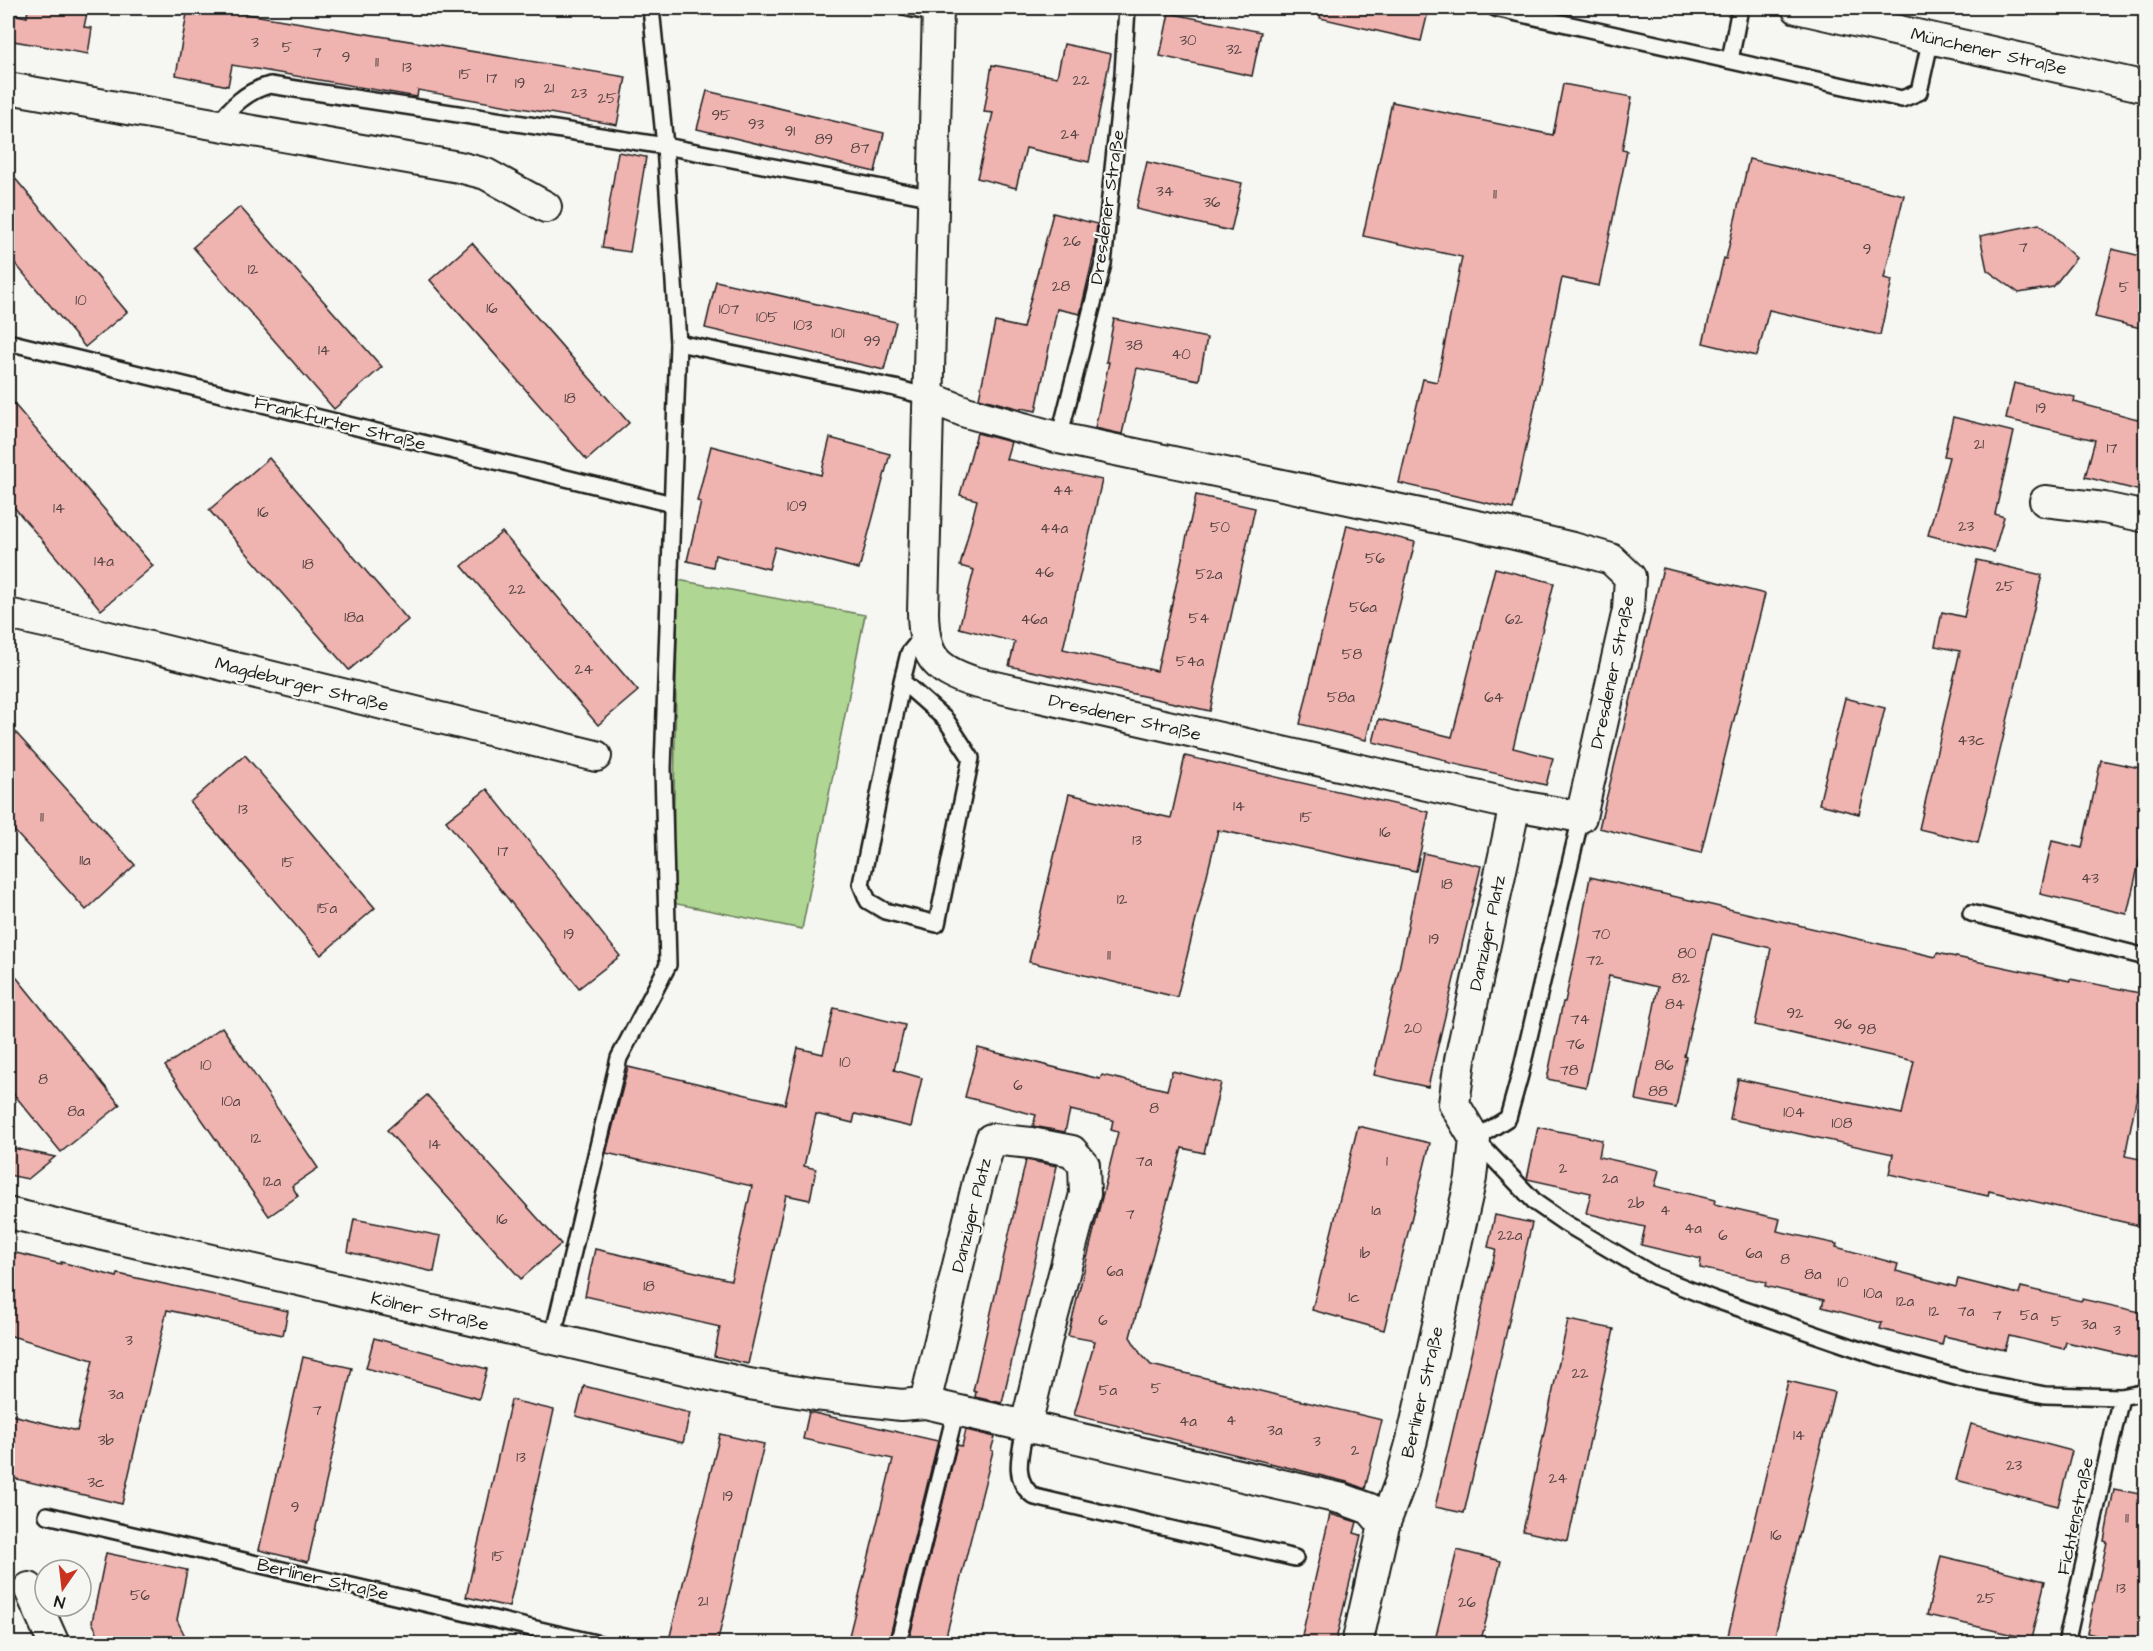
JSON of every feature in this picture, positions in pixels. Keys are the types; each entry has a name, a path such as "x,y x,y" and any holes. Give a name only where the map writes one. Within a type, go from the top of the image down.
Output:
{"street":[{"name":"Münchener Straße","path":"1797,8 2145,87"},
{"name":"Dresdener Straße","path":"928,398 966,412 1059,438 1510,533 1611,559 1630,577 1628,610 1581,816 1515,805 975,682 942,669 930,653 923,636 928,398 938,11"},
{"path":"8,88 486,174 546,207"},
{"path":"2045,501 2104,508 2145,518"},
{"name":"Magdeburger Straße","path":"8,614 596,756"},
{"name":"Danziger Platz","path":"1475,1139 1454,1104 1460,1060 1515,805"},
{"name":"Danziger Platz","path":"925,1403 978,1182 991,1139 1031,1143 1072,1151 1084,1166 1085,1194 1026,1425"},
{"name":"Berliner Straße","path":"1357,1644 1384,1525 1401,1480 1422,1399 1471,1178 1475,1139"},
{"name":"Kölner Straße","path":"8,1213 749,1384 900,1405 925,1403"},
{"path":"925,1403 1343,1499 1370,1509 1384,1525"},
{"path":"29,1588 54,1644"}],"lane":[{"path":"552,1340 619,1058 668,965 663,768 678,343 665,146 651,8"},
{"name":"Dresdener Straße","path":"908,8 938,11"},
{"name":"Dresdener Straße","path":"1059,438 1103,264 1124,74 1127,8"},
{"path":"1495,8 1902,99 1919,92 1931,38"},
{"path":"1730,60 1740,8"},
{"path":"216,126 229,108 257,88 270,85 665,146 934,198"},
{"name":"Frankfurter Straße","path":"8,342 672,504"},
{"path":"678,343 895,388 928,398"},
{"path":"902,681 946,720 970,758 937,924 885,911 868,901 861,884 902,681 909,653 923,636"},
{"name":"Dresdener Straße","path":"1475,1139 1508,1118 1521,1075 1581,816"},
{"path":"1971,913 2145,957"},
{"path":"1475,1139 1536,1203 1565,1223 1655,1276 1784,1325 1875,1356 1964,1379 2045,1395 2121,1397 2145,1392"},
{"name":"Fichtenstraße","path":"2066,1644 2121,1397"},
{"path":"898,1644 956,1410"},
{"path":"1026,1425 1018,1470 1027,1492 1035,1497 1295,1558"},
{"name":"Berliner Straße","path":"47,1515 600,1644"}],"green space":[{"path":"678,580 865,615 802,929 672,903"}],"building":[{"path":"28,8 88,8 84,27 92,28 88,54 8,40 8,13 27,17"},
{"path":"188,8 211,8 626,77 617,125 418,90 417,97 232,65 228,86 176,75"},
{"path":"1321,8 1429,8 1421,41 1320,18"},
{"path":"1169,13 1261,32 1252,76 1160,56"},
{"path":"1064,44 1111,54 1089,162 1026,148 1016,188 977,178 993,113 984,112 992,65 1057,77"},
{"path":"1563,84 1632,97 1622,150 1627,151 1599,286 1562,278 1513,509 1399,483 1423,379 1437,382 1462,257 1363,236 1392,102 1553,135"},
{"path":"707,91 884,133 875,172 697,129"},
{"path":"618,152 646,157 630,252 602,248"},
{"path":"1749,159 1904,195 1884,278 1892,280 1880,335 1769,310 1757,356 1703,343 1724,258 1726,259"},
{"path":"1147,162 1242,183 1231,231 1136,209"},
{"path":"8,170 127,312 85,347 8,255"},
{"path":"240,207 382,367 334,409 193,247"},
{"path":"1053,213 1097,224 1094,254 1080,314 1057,309 1036,411 979,398 995,322 1023,328"},
{"path":"2039,224 2076,258 2053,287 2019,293 1987,270 1980,236"},
{"path":"472,243 629,423 587,460 430,280"},
{"path":"2112,249 2145,257 2145,329 2095,317"},
{"path":"716,281 896,322 884,370 705,328"},
{"path":"1114,319 1207,338 1199,380 1137,368 1122,434 1095,428 1109,362 1106,362"},
{"path":"2014,383 2075,397 2074,402 2145,421 2145,492 2085,477 2095,440 2006,419"},
{"path":"8,397 153,566 101,610 8,500"},
{"path":"1953,417 2014,432 1995,514 2004,517 1994,552 1928,535 1949,457 1944,456"},
{"path":"977,433 1011,442 1006,459 1102,480 1063,649 1157,671 1196,495 1255,508 1210,711 1009,666 1015,642 959,628 974,570 960,566 977,500 960,495"},
{"path":"830,438 890,454 859,569 775,547 769,569 715,555 713,567 687,561 701,502 697,501 711,446 821,475"},
{"path":"269,458 408,620 349,670 209,510"},
{"path":"1347,525 1415,542 1366,740 1300,724"},
{"path":"502,532 638,691 598,725 462,566"},
{"path":"1977,560 2042,575 1978,843 1919,829 1960,651 1935,646 1942,612 1964,617"},
{"path":"1495,568 1554,583 1513,748 1553,758 1546,785 1446,762 1446,760 1373,742 1379,719 1452,737"},
{"path":"1663,568 1765,594 1701,853 1599,828"},
{"path":"1845,698 1885,708 1859,814 1819,804"},
{"path":"8,724 135,865 86,910 8,824"},
{"path":"245,755 375,908 321,955 190,802"},
{"path":"1185,756 1429,812 1416,871 1218,830 1177,997 1029,962 1069,794 1171,818"},
{"path":"2101,760 2145,769 2145,837 2127,914 2040,894 2052,841 2082,848"},
{"path":"487,789 620,956 579,988 446,821"},
{"path":"1423,853 1481,866 1428,1087 1374,1075"},
{"path":"1590,877 1936,957 1937,953 2145,994 2145,1055 2125,1156 2145,1160 2145,1227 1989,1191 1988,1196 1889,1174 1893,1154 1730,1119 1738,1079 1902,1114 1914,1061 1755,1025 1771,948 1712,934 1684,1056 1686,1057 1676,1108 1636,1100 1658,987 1609,976 1586,1087 1547,1079"},
{"path":"8,967 120,1105 61,1152 8,1087"},
{"path":"834,1008 905,1025 894,1070 922,1078 911,1127 855,1114 853,1123 816,1114 804,1166 816,1169 810,1200 786,1195 748,1364 714,1356 720,1327 585,1296 595,1249 731,1280 752,1186 606,1153 628,1067 785,1104 798,1048 823,1054"},
{"path":"222,1027 318,1168 292,1186 298,1196 269,1216 165,1066"},
{"path":"978,1048 1100,1079 1102,1075 1167,1090 1172,1071 1221,1083 1204,1153 1182,1148 1130,1337 1151,1365 1382,1420 1365,1489 1347,1482 1074,1415 1095,1341 1068,1336 1118,1132 1111,1130 1113,1120 1070,1110 1065,1132 1033,1126 1036,1115 965,1097"},
{"path":"427,1095 561,1244 521,1279 387,1130"},
{"path":"1358,1126 1430,1143 1384,1330 1312,1310"},
{"path":"1538,1127 1602,1140 1599,1157 1659,1170 1655,1186 1715,1200 1714,1204 1780,1219 1777,1231 1837,1244 1836,1247 1898,1264 1896,1271 1956,1287 1958,1279 2019,1294 2021,1287 2145,1313 2145,1360 2066,1342 2064,1349 2009,1336 2005,1350 1944,1336 1942,1345 1880,1329 1882,1323 1822,1307 1824,1300 1765,1286 1766,1282 1700,1268 1701,1259 1641,1245 1645,1227 1586,1213 1591,1193 1527,1179"},
{"path":"8,1147 55,1157 28,1179 8,1175"},
{"path":"1026,1160 1057,1166 1002,1403 975,1397 976,1392 973,1391"},
{"path":"1495,1215 1532,1223 1464,1513 1435,1507 1496,1249 1488,1247"},
{"path":"354,1219 441,1236 434,1272 348,1252"},
{"path":"8,1251 117,1277 118,1274 288,1311 283,1335 167,1310 122,1504 8,1477 8,1414 77,1431 93,1360 8,1335"},
{"path":"1568,1320 1614,1329 1568,1541 1523,1531"},
{"path":"374,1338 487,1369 479,1399 366,1368"},
{"path":"303,1357 352,1368 308,1562 259,1550"},
{"path":"1788,1381 1834,1392 1773,1644 1726,1644"},
{"path":"584,1386 690,1413 683,1443 576,1416"},
{"path":"511,1400 554,1410 509,1607 466,1597"},
{"path":"809,1412 938,1441 888,1644 847,1644 893,1459 803,1439"},
{"path":"1971,1424 2072,1451 2058,1506 1956,1480"},
{"path":"966,1430 995,1437 944,1644 908,1644 957,1445 962,1446"},
{"path":"720,1434 764,1444 717,1644 668,1644"},
{"path":"2114,1489 2145,1495 2145,1612 2138,1644 2087,1633 2107,1542 2104,1541"},
{"path":"1330,1514 1357,1522 1354,1533 1361,1535 1335,1644 1300,1644"},
{"path":"1457,1550 1501,1561 1480,1644 1434,1644"},
{"path":"106,1553 187,1570 177,1620 189,1644 103,1644 92,1622"},
{"path":"1941,1556 2045,1581 2031,1639 1927,1615"}]}
